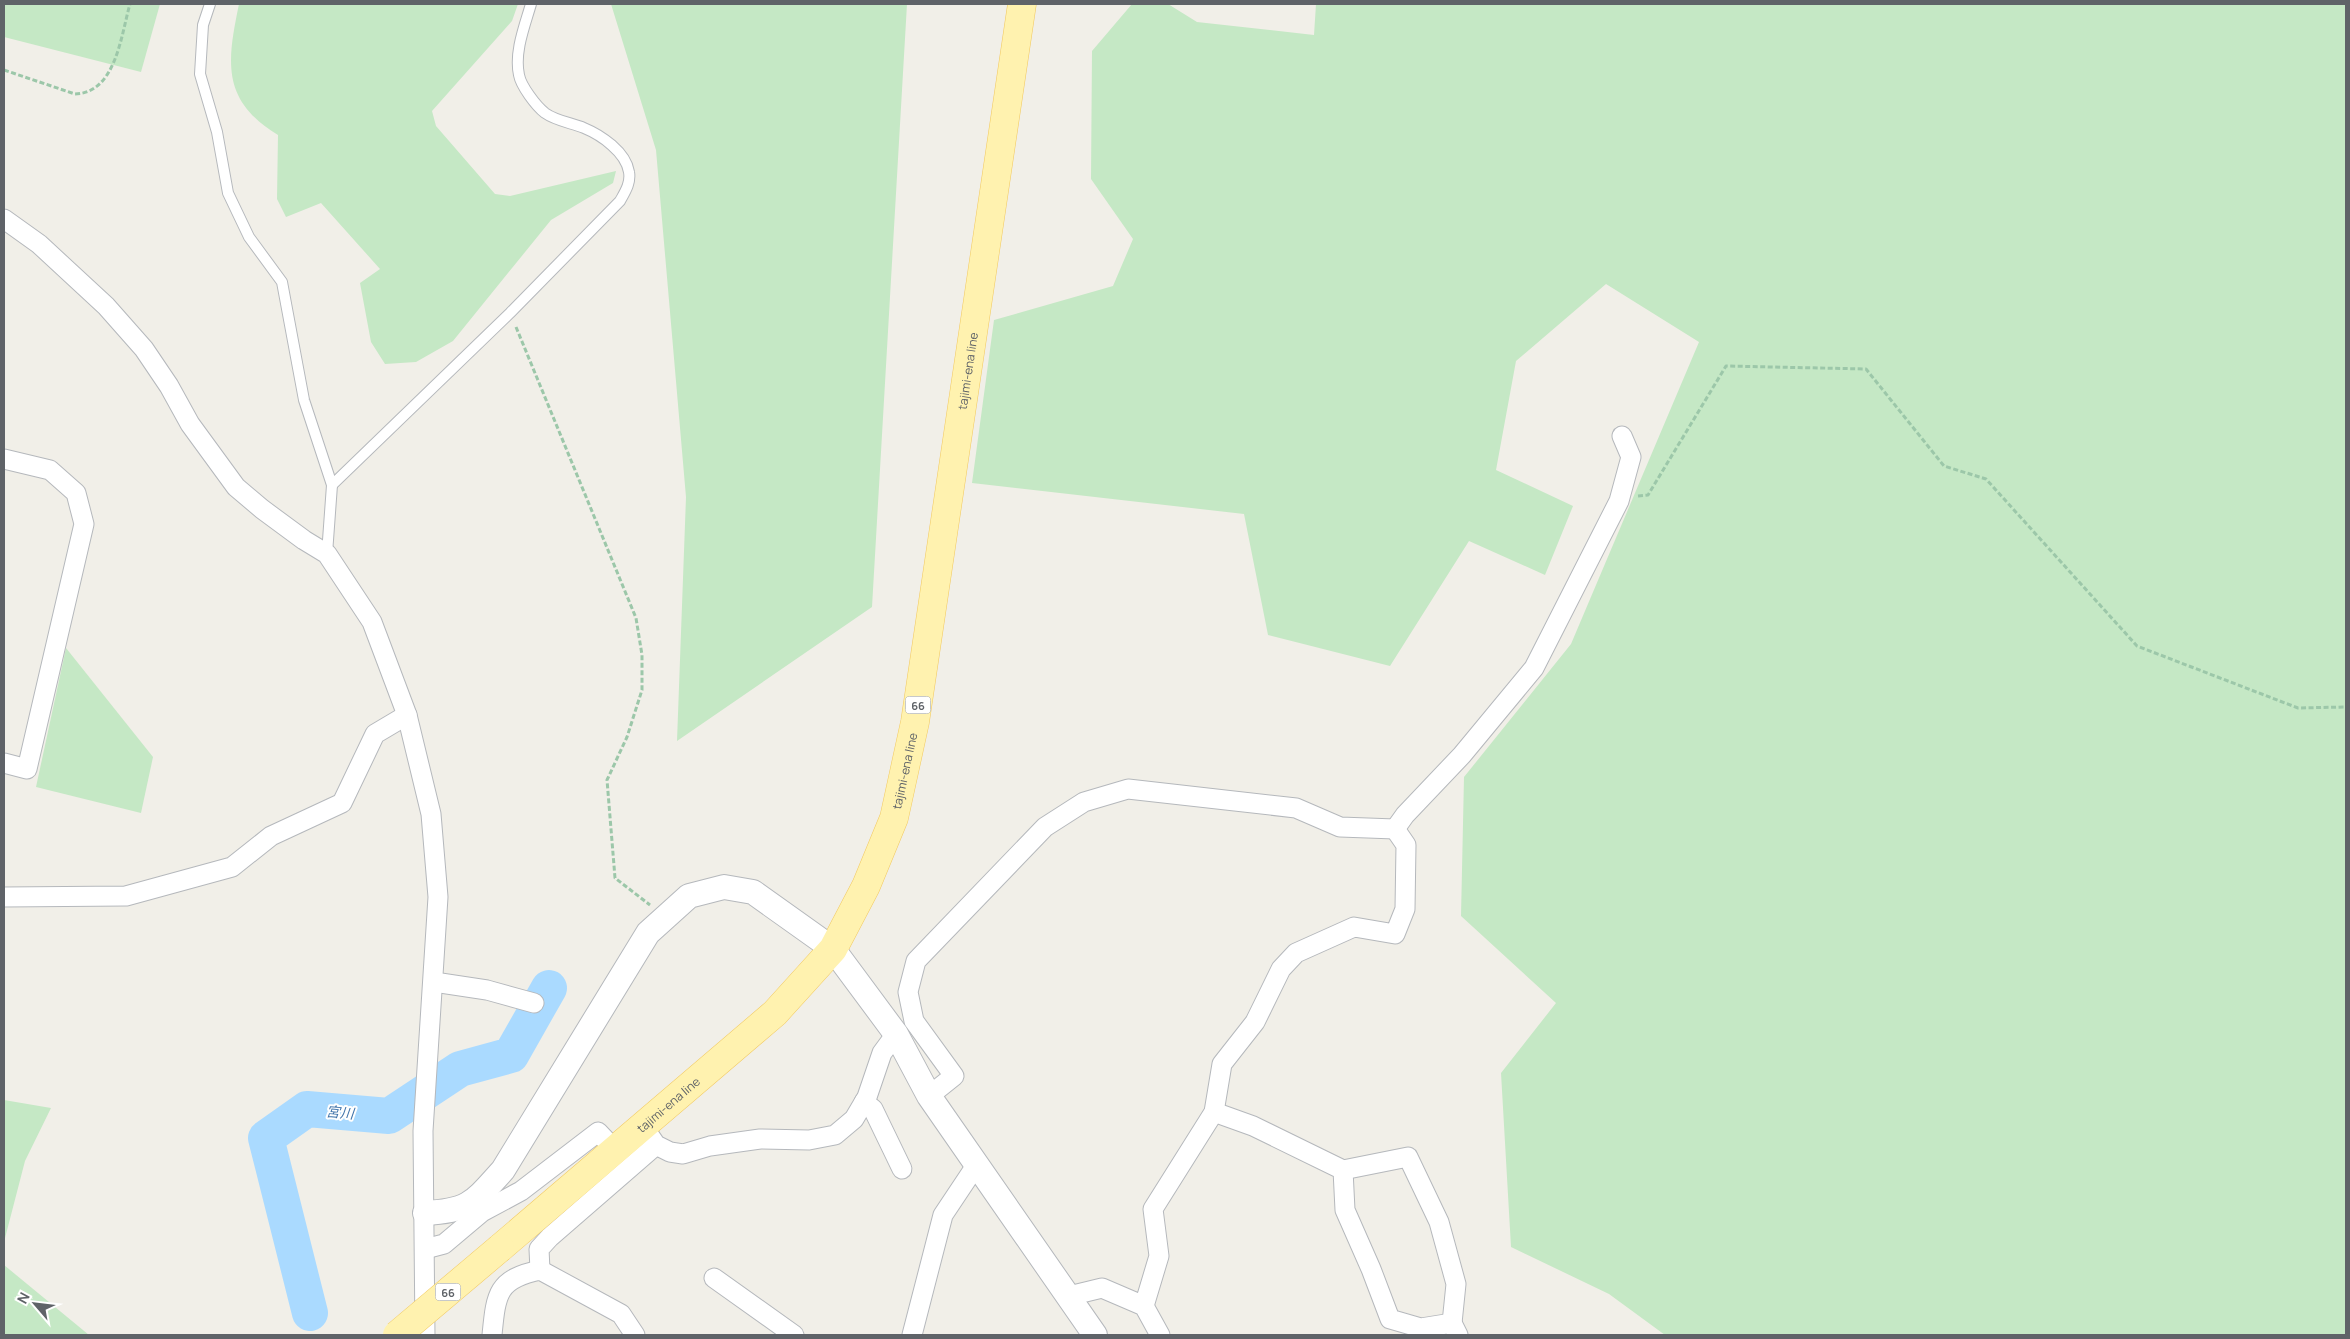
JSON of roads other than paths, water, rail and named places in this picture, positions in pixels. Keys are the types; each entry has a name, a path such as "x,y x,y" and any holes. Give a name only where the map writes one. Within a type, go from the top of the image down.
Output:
{"main road":[{"name":"tajimi-ena line","path":"397,1335 615,1150 650,1135 775,1013 833,949 866,886 894,818 915,722 1022,4"}],"street":[{"path":"4,219 38,244 106,306 144,349 190,424 236,487 262,510 327,554 372,622 407,715 431,814 436,855 438,897 434,982 423,1131 425,1335"},
{"path":"929,1096 954,1076 914,1021 908,992 916,961 1045,827 1084,802 1128,789 1296,808 1340,827 1395,829 1462,755 1534,668 1620,498 1631,456 1622,436"},
{"path":"4,459 50,470 76,493 84,524 26,769 4,764"},
{"path":"4,897 126,896 232,867 271,836 342,803 375,734 407,715"},
{"path":"1144,1306 1159,1256 1153,1210 1214,1112 1222,1064 1255,1022 1281,969 1296,953 1354,927 1395,934 1406,909 1406,846 1395,829"},
{"path":"425,1213 446,1212 463,1208 475,1202 503,1170 648,933 664,916 689,896 724,887 753,892 833,949 896,1034 929,1096 1095,1335"},
{"path":"434,982 487,990 534,1003"},
{"path":"540,1270 540,1250 550,1237 650,1135 670,1152 684,1154 710,1146 752,1140 808,1140 835,1135 854,1120 864,1102 882,1053 896,1034"},
{"path":"864,1102 873,1110 902,1169"},
{"path":"1214,1112 1253,1126 1343,1170 1408,1157 1439,1222 1456,1284 1455,1329 1421,1328 1390,1319 1371,1269 1345,1210 1343,1170"},
{"path":"425,1249 444,1244 482,1212 521,1191 598,1132 615,1150"},
{"path":"912,1335 942,1215 977,1164"},
{"path":"492,1335 494,1312 500,1289 519,1275 540,1270 621,1314 635,1335"},
{"path":"714,1278 794,1335"},
{"path":"1069,1296 1102,1288 1144,1306 1160,1335"}],"lane":[{"path":"210,4 203,25 200,74 217,132 228,193 249,237 282,282 304,400 332,485 327,554"},
{"path":"332,485 510,312 620,200 629,185 630,172 623,158 608,142 586,128 544,112 521,81 518,59 531,4"}],"waterway":[{"name":"宮川","path":"310,1313 266,1138 307,1109 389,1116 460,1069 511,1055 549,988"}]}
